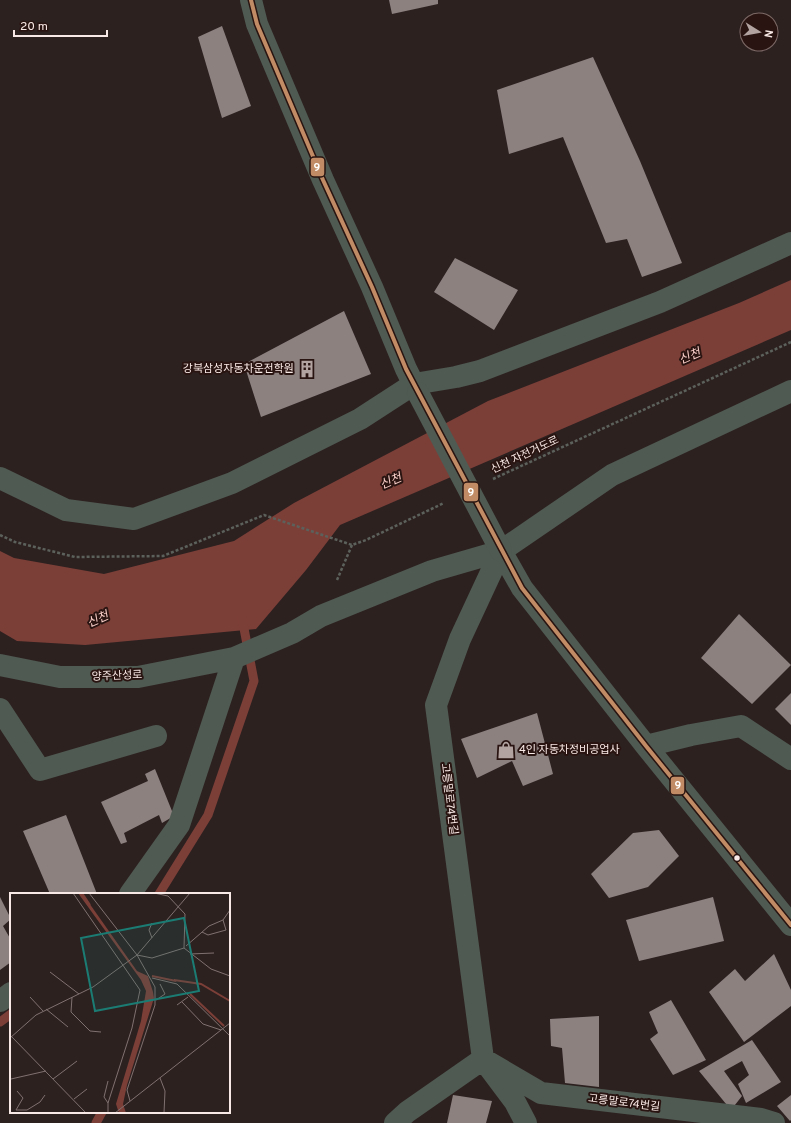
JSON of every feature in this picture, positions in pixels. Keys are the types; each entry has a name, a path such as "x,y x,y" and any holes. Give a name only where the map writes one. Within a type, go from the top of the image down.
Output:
{"street":[{"path":"251,0 257,24 317,166 372,287 406,369 501,551 522,588 646,746 791,924"},
{"path":"0,478 66,510 134,519 232,483 360,419 416,388 480,371 660,302 791,243"},
{"path":"501,551 612,475 791,391"},
{"name":"양주산성로","path":"0,665 60,677 138,677 234,658 292,633 321,616 432,571 501,551"},
{"name":"고릉말로74번길","path":"501,551 460,639 436,705 483,1059 541,1093 746,1117 774,1123"},
{"path":"131,893 178,825 234,658"},
{"path":"0,709 40,770 156,736"},
{"path":"646,746 691,735 741,726 791,759"},
{"path":"0,1001 10,994"},
{"path":"402,1119 483,1059 515,1102 526,1123"}],"path":[{"name":"신천 자전거도로","path":"486,482 791,342"},
{"path":"264,515 352,546 451,499"}],"water":[{"name":"신천","path":"791,280 791,330 340,525 306,570 256,629 85,645 17,641 0,631 0,551 14,558 104,574 234,541 294,503 488,401 739,303"}],"building":[{"path":"389,0 438,0 438,4 392,14"},
{"path":"222,26 251,106 222,118 198,37"},
{"path":"593,57 640,161 682,263 642,277 627,239 606,243 563,137 509,154 497,90"},
{"path":"455,258 518,290 494,330 434,292"},
{"name":"강북삼성자동차운전학원","path":"344,311 371,374 261,417 244,364"},
{"path":"739,614 791,665 752,704 701,658"},
{"path":"791,693 791,725 775,709"},
{"name":"4인 자동차정비공업사","path":"537,713 553,774 523,786 512,761 477,778 461,739"},
{"path":"155,769 174,816 162,823 159,815 124,833 127,842 121,844 101,802 148,781 145,774"},
{"path":"66,815 97,893 50,893 23,831"},
{"path":"659,830 679,856 648,887 609,898 591,874 633,833"},
{"path":"0,897 10,917 10,920 3,926 10,938 10,963 0,970"},
{"path":"713,897 724,941 639,961 626,920"},
{"path":"774,954 791,990 791,1006 744,1042 709,992 735,969 745,981"},
{"path":"671,1000 706,1060 673,1075 650,1039 658,1033 649,1012"},
{"path":"599,1016 599,1087 565,1083 562,1048 551,1046 550,1019"},
{"path":"752,1040 781,1082 746,1103 738,1084 749,1075 742,1061 724,1071 742,1096 731,1110 699,1071"},
{"path":"453,1095 492,1101 486,1123 447,1123"},
{"path":"791,1095 791,1120 790,1121 777,1106"}],"waterway":[{"path":"160,893 208,815 254,681 242,618"},
{"path":"0,1022 10,1015"},
{"path":"96,1123 101,1113"}],"transit line":[{"name":"9","path":"251,0 257,24 323,180 372,287 406,369 522,588 646,746 791,925"}],"place":[{"name":"강북삼성자동차운전학원","path":"307,369"},
{"name":"4인 자동차정비공업사","path":"506,750"}]}
